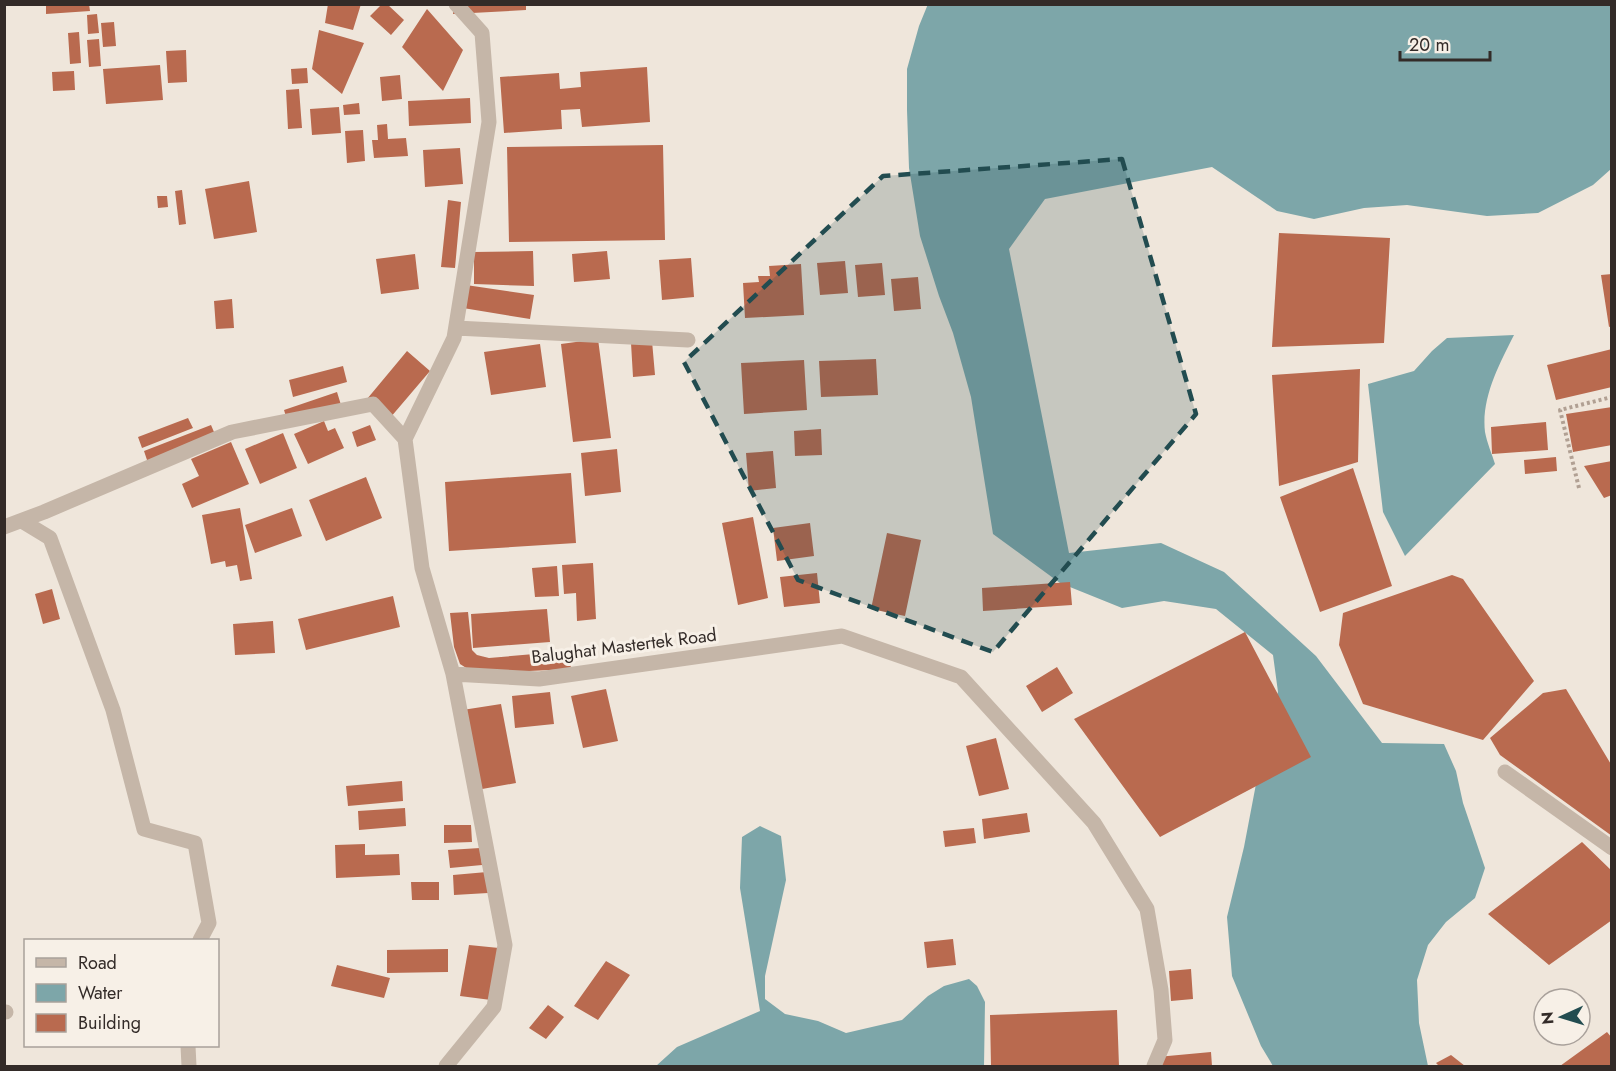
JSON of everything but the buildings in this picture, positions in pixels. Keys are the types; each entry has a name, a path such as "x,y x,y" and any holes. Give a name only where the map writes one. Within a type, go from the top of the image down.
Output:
{"street":[{"path":"446,1066 494,1007 505,945 453,674 422,568 405,439 454,338 489,122 482,33 456,4"},
{"path":"456,328 688,340"},
{"path":"4,527 232,432 373,404 405,439"},
{"path":"22,521 50,538 113,710 144,829 195,843 209,922 200,939"},
{"name":"Balughat Mastertek Road","path":"453,674 539,679 843,636 961,677 1094,823 1148,909 1161,990 1165,1040 1154,1066"},
{"path":"1505,772 1611,848"},
{"path":"188,1047 189,1066"}],"path":[{"path":"1579,488 1560,410 1611,397"}],"highlighted area":[{"path":"1122,159 1196,414 993,652 798,580 684,362 883,176"}],"water":[{"path":"928,4 1611,5 1611,169 1593,185 1538,213 1487,216 1407,205 1364,208 1314,219 1277,211 1212,167 1045,199 1009,249 1069,553 1161,543 1224,572 1316,656 1382,743 1444,744 1456,771 1463,803 1485,868 1475,898 1446,922 1428,945 1417,980 1419,1023 1428,1066 1273,1066 1261,1046 1232,976 1227,917 1244,847 1265,728 1278,692 1273,655 1216,609 1164,601 1122,608 1060,583 993,534 971,397 953,333 920,236 909,168 907,69 919,26"},
{"path":"1514,335 1492,382 1484,419 1485,432 1495,464 1405,556 1383,512 1368,384 1414,371 1447,338"},
{"path":"760,826 781,836 786,880 765,976 765,999 785,1014 818,1021 846,1033 902,1020 928,996 944,986 969,979 977,986 985,1002 984,1066 656,1066 677,1047 760,1011 740,888 742,837"}]}
